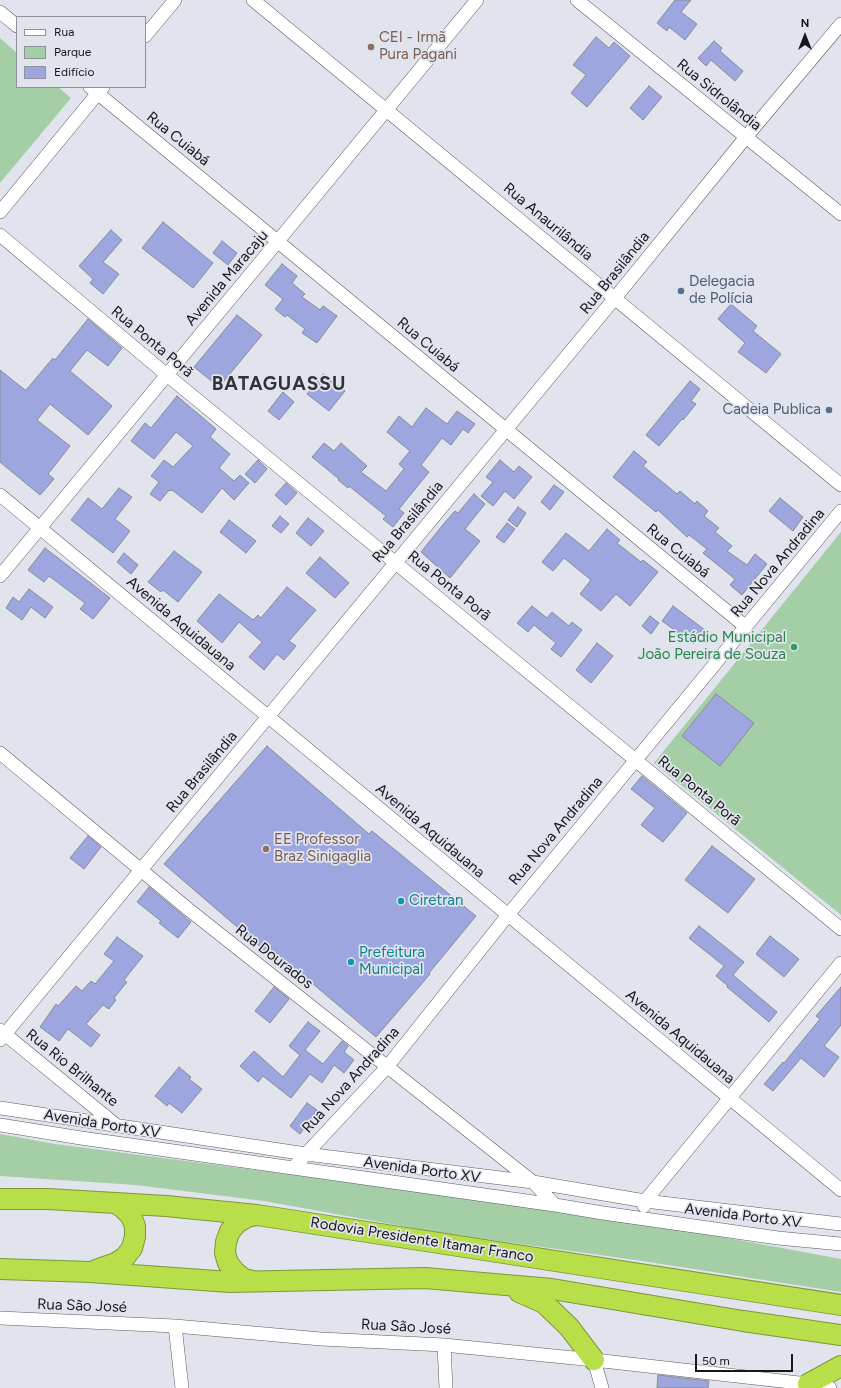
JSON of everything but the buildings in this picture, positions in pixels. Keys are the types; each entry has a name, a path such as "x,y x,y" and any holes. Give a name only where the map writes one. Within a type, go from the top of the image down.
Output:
{"highway":[{"name":"Rodovia Presidente Itamar Franco","path":"0,1199 48,1199 166,1206 257,1215 841,1305"},
{"path":"90,1272 116,1263 125,1257 132,1248 135,1237 135,1226 131,1216 115,1203"},
{"path":"254,1282 244,1279 235,1272 228,1263 225,1253 226,1242 230,1231 237,1223 246,1217 257,1215"},
{"name":"Rodovia Presidente Itamar Franco","path":"0,1269 90,1272 230,1282 425,1278 552,1289 743,1321 841,1335"},
{"path":"502,1285 544,1303 570,1326 594,1360"},
{"path":"805,1386 841,1366"}],"street":[{"path":"146,35 175,0"},
{"name":"Rua Anaurilândia","path":"253,0 841,485"},
{"name":"Avenida Maracaju","path":"0,576 477,0"},
{"name":"Rua Sidrolândia","path":"577,0 841,214"},
{"path":"0,12 16,25"},
{"name":"Rua Brasilândia","path":"2,1035 396,563 746,137 841,24"},
{"path":"0,212 97,89"},
{"name":"Rua Cuiabá","path":"97,89 278,241 746,627"},
{"name":"Rua Ponta Porã","path":"0,235 167,375 841,929"},
{"name":"Avenida Aquidauana","path":"0,495 841,1190"},
{"name":"Rua Nova Andradina","path":"294,1168 387,1067 508,915 841,511"},
{"name":"Rua Dourados","path":"0,753 188,909 533,1182 556,1205"},
{"path":"641,1218 645,1201 841,963"},
{"name":"Rua Rio Brilhante","path":"2,1035 142,1147"},
{"name":"Avenida Porto XV","path":"0,1108 306,1154 533,1182 645,1201 841,1224"},
{"name":"Avenida Porto XV","path":"0,1125 142,1147 556,1205 759,1236 841,1244"},
{"path":"759,1236 761,1215"},
{"name":"Rua São José","path":"0,1318 175,1326 321,1339 444,1345 594,1360 830,1388"},
{"path":"175,1326 182,1388"},
{"path":"444,1345 446,1388"},
{"path":"594,1360 602,1388"}],"green space":[{"path":"0,38 16,52 16,88 59,88 71,98 0,183"},
{"name":"Estádio Municipal João Pereira de Souza","path":"841,532 841,915 654,763"},
{"path":"0,1134 55,1144 603,1215 841,1259 841,1292 636,1260 435,1232 264,1201 136,1185 0,1176"}],"place":[{"name":"CEI - Irmã Pura Pagani","path":"371,47"},
{"name":"Delegacia de Polícia","path":"681,291"},
{"name":"Cadeia Publica","path":"829,410"},
{"name":"Estádio Municipal João Pereira de Souza","path":"794,647"},
{"name":"EE Professor Braz Sinigaglia","path":"266,849"},
{"name":"Ciretran","path":"401,901"},
{"name":"Prefeitura Municipal","path":"351,962"}],"district":[{"name":"BATAGUASSU","path":"279,384"}]}
